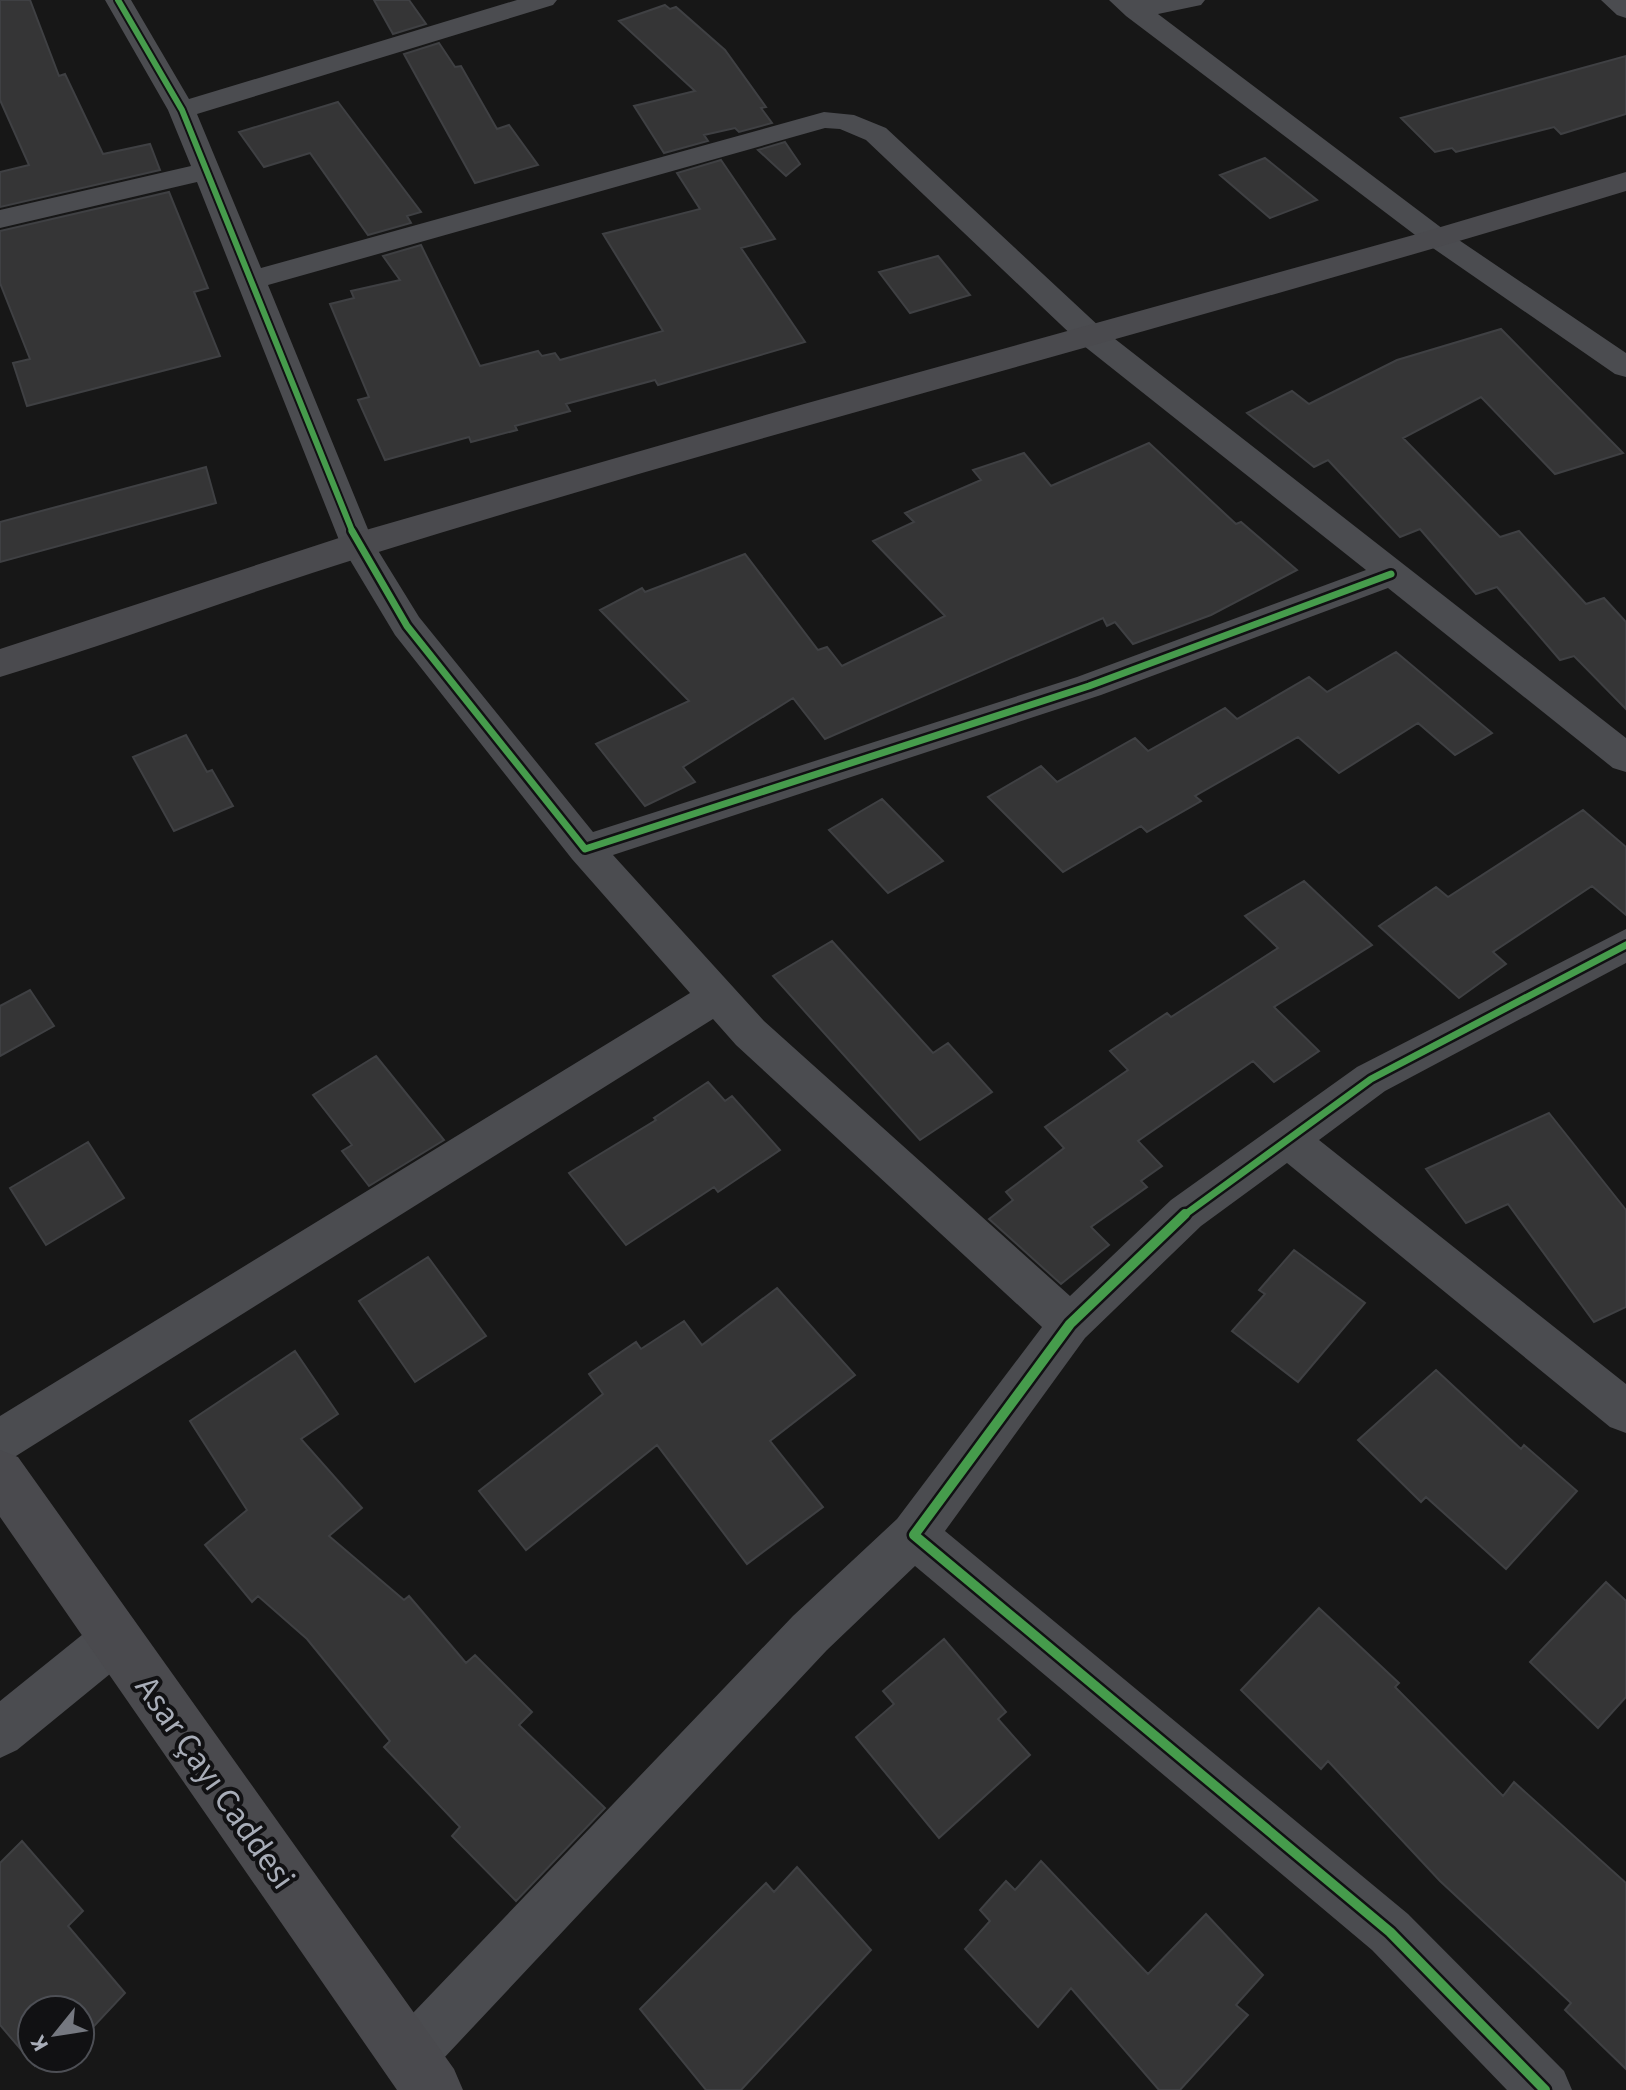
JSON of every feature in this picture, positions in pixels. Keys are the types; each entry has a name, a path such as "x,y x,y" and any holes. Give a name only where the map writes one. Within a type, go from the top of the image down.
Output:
{"street":[{"path":"118,0 182,110 358,545 407,626 585,849 750,1033 1070,1324"},
{"path":"182,110 544,0"},
{"path":"1128,5 1192,0"},
{"path":"1614,0 1626,10"},
{"path":"1128,5 1437,238 1626,367"},
{"path":"251,280 824,120 844,121 876,134 1090,335 1626,758"},
{"path":"0,219 207,171"},
{"path":"0,663 358,545 1437,238 1626,181"},
{"path":"585,849 1089,686 1391,574"},
{"path":"421,2073 810,1633 914,1535 1070,1324 1186,1213 1371,1079 1626,945"},
{"path":"0,1441 717,996"},
{"path":"1288,1139 1626,1412"},
{"name":"Asar Çayı Caddesi","path":"0,1474 421,2073"},
{"path":"914,1535 1390,1932 1545,2090"},
{"path":"0,1733 115,1639"}],"building":[{"path":"0,0 30,0 59,76 65,74 103,154 150,144 160,170 0,207 0,172 29,165 0,100"},
{"path":"374,0 409,0 426,24 393,34"},
{"path":"665,5 670,9 676,7 725,50 766,107 761,108 772,123 739,132 735,128 704,135 708,141 664,153 634,106 695,91 619,21"},
{"path":"439,43 455,67 461,66 497,129 509,125 538,165 475,183 404,54"},
{"path":"1626,56 1626,114 1561,134 1554,127 1456,152 1452,148 1435,152 1401,118"},
{"path":"338,102 421,212 407,216 411,223 368,235 310,153 264,167 239,132"},
{"path":"785,142 800,164 786,176 758,150"},
{"path":"1265,158 1317,200 1270,218 1220,175"},
{"path":"721,160 775,239 741,248 805,342 658,385 655,380 566,404 570,411 515,426 517,430 471,442 469,437 385,460 358,400 369,397 330,304 354,298 351,291 400,280 383,256 421,245 480,366 538,351 542,356 555,353 560,360 663,331 603,234 700,209 677,173"},
{"path":"169,192 208,288 194,292 220,356 27,406 13,363 30,359 0,283 0,231"},
{"path":"938,256 970,295 910,313 879,272"},
{"path":"1501,329 1623,453 1555,474 1481,397 1403,438 1500,537 1519,531 1586,604 1604,598 1626,622 1626,709 1574,656 1560,660 1497,587 1476,594 1420,529 1400,537 1328,460 1314,467 1247,413 1292,391 1309,404 1397,360"},
{"path":"1149,443 1236,524 1241,522 1297,570 1211,615 1133,644 1115,622 1107,626 1103,618 825,739 793,698 683,767 695,782 645,806 596,744 689,701 600,610 642,588 645,592 745,554 818,650 827,647 842,666 945,616 873,541 914,522 905,513 981,480 973,470 1024,453 1051,486"},
{"path":"206,467 216,503 0,562 0,522"},
{"path":"1396,652 1492,733 1455,755 1418,723 1339,773 1298,737 1195,796 1201,801 1147,832 1141,826 1063,872 988,797 1041,766 1057,782 1135,738 1148,751 1225,708 1237,719 1309,677 1327,692"},
{"path":"186,735 207,772 212,770 233,806 174,831 133,757"},
{"path":"882,799 943,861 888,893 829,830"},
{"path":"1583,810 1626,847 1626,915 1592,886 1493,952 1506,964 1459,998 1379,926 1436,887 1448,897"},
{"path":"1304,881 1372,945 1274,1007 1319,1051 1274,1082 1253,1061 1138,1141 1162,1166 1141,1181 1147,1187 1091,1227 1109,1245 1061,1284 989,1219 1013,1200 1006,1192 1064,1148 1045,1127 1128,1070 1110,1051 1167,1013 1171,1017 1278,948 1245,916"},
{"path":"832,941 933,1053 948,1043 992,1092 920,1140 773,976"},
{"path":"30,990 54,1026 0,1056 0,1006"},
{"path":"376,1056 444,1140 369,1186 342,1151 352,1145 313,1095"},
{"path":"708,1082 725,1101 732,1096 780,1150 718,1192 714,1187 626,1245 569,1173 656,1120 654,1118"},
{"path":"1549,1113 1626,1210 1626,1307 1594,1322 1508,1204 1466,1223 1426,1169"},
{"path":"88,1142 124,1198 46,1245 10,1188"},
{"path":"1294,1250 1365,1303 1298,1382 1232,1331 1265,1294 1259,1290"},
{"path":"428,1257 486,1336 415,1382 359,1301"},
{"path":"777,1288 855,1375 770,1441 823,1507 747,1564 657,1445 526,1550 479,1491 603,1394 589,1374 636,1342 641,1349 684,1321 702,1345"},
{"path":"295,1351 338,1414 301,1439 362,1508 329,1536 404,1600 409,1596 466,1663 475,1655 532,1712 519,1725 605,1808 516,1901 452,1836 460,1827 384,1747 390,1741 307,1639 258,1596 252,1602 205,1545 247,1510 190,1421"},
{"path":"1436,1370 1521,1449 1524,1445 1577,1491 1506,1569 1426,1497 1421,1502 1358,1440"},
{"path":"1606,1582 1626,1601 1626,1697 1598,1728 1530,1662"},
{"path":"1319,1608 1399,1683 1395,1687 1503,1796 1514,1782 1626,1883 1626,2069 1565,2010 1571,2003 1440,1881 1328,1761 1321,1769 1241,1690"},
{"path":"944,1639 1006,1712 998,1719 1030,1755 939,1838 856,1737 894,1704 883,1691"},
{"path":"22,1841 83,1911 68,1926 125,1993 96,2024 96,1994 16,1994 16,2044 0,2025 0,1863"},
{"path":"1041,1861 1148,1974 1206,1914 1263,1975 1236,2005 1248,2015 1180,2090 1159,2090 1071,1988 1038,2027 965,1949 990,1921 980,1910 1006,1881 1015,1890"},
{"path":"797,1867 871,1950 741,2090 706,2090 640,2009 766,1883 774,1892"}],"cycle path":[{"path":"118,0 182,110 358,545 407,626 585,849 1089,686 1391,574"},
{"path":"1545,2090 1390,1932 914,1535 1070,1324 1186,1213 1371,1079 1626,945"}]}
